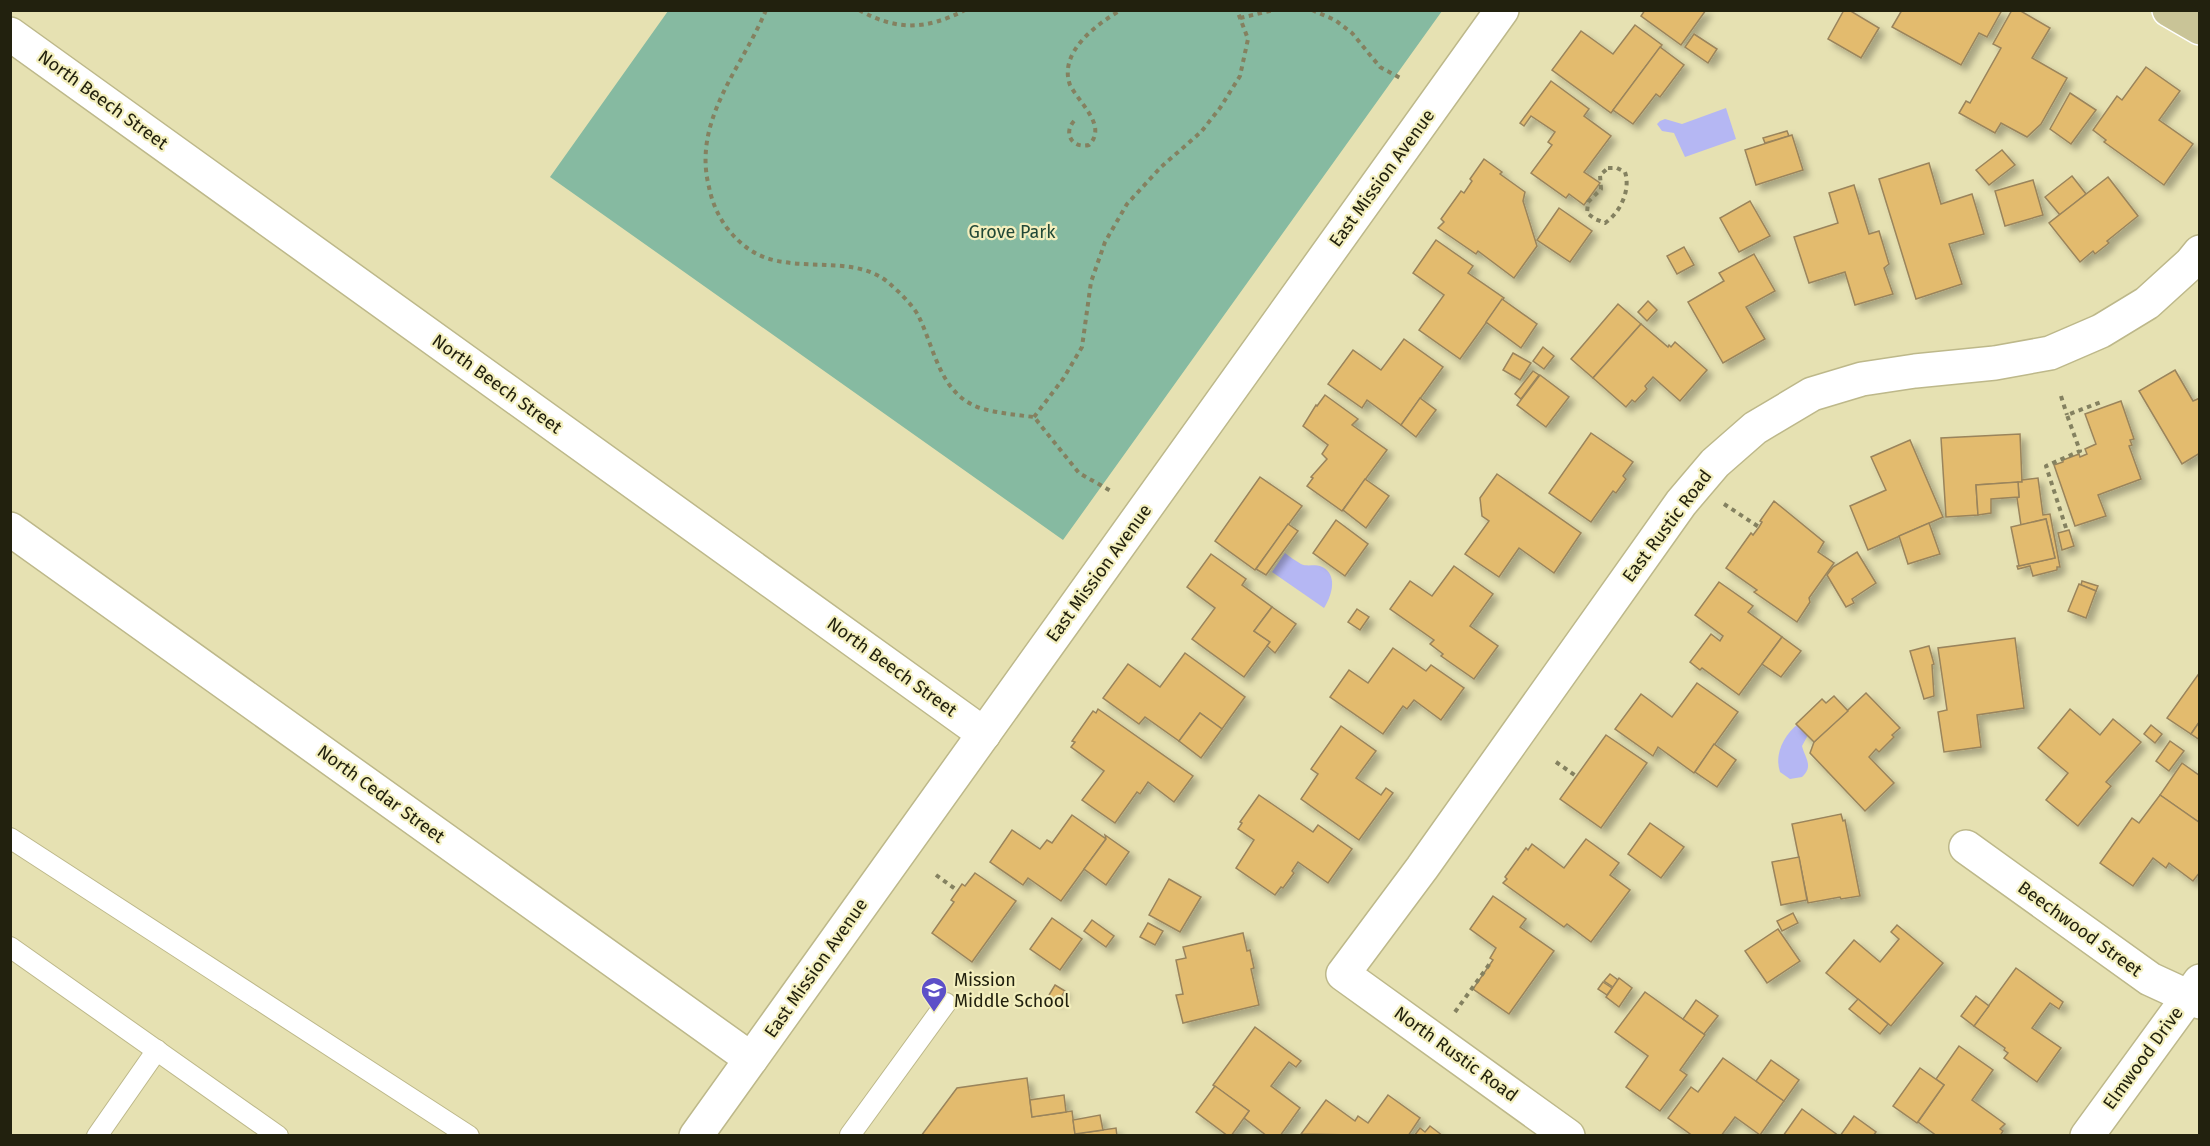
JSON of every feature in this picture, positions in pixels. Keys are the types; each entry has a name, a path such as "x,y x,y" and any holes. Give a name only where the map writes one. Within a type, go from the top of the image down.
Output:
{"main road":[{"path":"2169,10 2199,28"}],"street":[{"name":"East Mission Avenue","path":"696,1136 1502,10"},
{"name":"North Beech Street","path":"10,34 984,734"},
{"name":"East Rustic Road","path":"1343,974 1422,868 1681,503 1715,462 1755,428 1812,394 1862,379 1995,363 2050,353 2101,331 2147,303 2191,263 2199,252"},
{"name":"North Cedar Street","path":"10,529 751,1059"},
{"name":"Beechwood Street","path":"1966,847 2150,979 2196,993"},
{"name":"North Rustic Road","path":"1343,974 1568,1136"},
{"name":"Elmwood Drive","path":"2087,1136 2196,993"}],"lane":[{"path":"10,838 469,1136"},
{"path":"10,946 278,1136"},
{"path":"850,1135 946,1003"},
{"path":"97,1136 157,1050"}],"path":[{"path":"766,10 755,37 735,70 713,115 706,148 704,169 712,199 722,221 737,240 751,252 782,262 848,267 868,271 887,282 918,315 942,375 959,395 979,407 1034,417 1080,472 1111,491"},
{"path":"859,10 879,21 905,26 930,24 965,10"},
{"path":"1074,121 1070,127 1070,137 1078,146 1089,145 1095,136 1096,126 1070,85 1068,80 1070,63 1077,45 1083,38 1121,10"},
{"path":"1034,417 1064,379 1082,347 1092,282 1105,242 1127,204 1161,167 1201,132 1220,108 1240,76 1248,39 1237,10"},
{"path":"1240,18 1274,10"},
{"path":"1312,10 1335,20 1352,33 1380,67 1402,79"},
{"path":"1608,168 1617,168 1625,172 1628,183 1624,198 1613,217 1605,223 1587,213 1588,202 1601,189 1600,176 1608,168"},
{"path":"2061,396 2080,451 2046,466 2066,528"},
{"path":"2067,415 2101,402"},
{"path":"1736,512 1759,527"},
{"path":"1556,762 1576,777"},
{"path":"936,875 958,891"},
{"path":"1461,1004 1491,962"}],"green space":[{"name":"Grove Park","path":"668,11 1442,11 1063,540 550,177"}],"water":[{"path":"1726,108 1736,139 1685,157 1674,133 1662,131 1657,124 1665,119 1682,124"},
{"path":"1285,553 1301,564 1320,566 1330,574 1331,591 1324,608 1272,572"},
{"path":"1798,724 1808,735 1802,746 1808,766 1802,777 1790,779 1780,772 1778,758 1785,739"}],"building":[{"path":"1645,10 1706,10 1681,45 1641,16"},
{"path":"1844,10 1849,10 1879,28 1861,58 1828,39"},
{"path":"1902,10 2002,10 1987,37 1979,33 1961,65 1892,27"},
{"path":"2012,10 2019,10 2050,28 2032,58 2067,78 2041,124 2027,137 2001,123 1995,133 1959,113 1966,101 1970,103 2001,48 1993,44"},
{"path":"1635,25 1662,45 1611,113 1552,70 1581,31 1613,54"},
{"path":"1694,34 1717,49 1708,63 1685,47"},
{"path":"1660,47 1684,65 1660,97 1656,94 1633,124 1613,110"},
{"path":"2146,67 2180,91 2159,120 2193,144 2164,185 2104,142 2106,140 2093,130 2117,96 2122,100"},
{"path":"1551,81 1589,109 1584,116 1611,136 1584,172 1600,183 1584,205 1569,194 1566,198 1531,173 1552,145 1548,142 1555,132 1531,116 1524,126 1520,123"},
{"path":"2070,93 2096,110 2071,144 2050,129"},
{"path":"1787,131 1789,136 1765,143 1763,138"},
{"path":"1792,135 1803,170 1756,185 1745,150"},
{"path":"2002,150 2015,165 1989,185 1976,170"},
{"path":"1484,159 1525,192 1523,201 1537,246 1514,278 1478,251 1476,254 1438,228 1444,222 1441,219 1461,191 1464,193 1472,181 1470,179"},
{"path":"1929,163 1941,204 1972,194 1984,234 1949,244 1962,284 1916,299 1879,179"},
{"path":"2072,176 2086,194 2060,215 2045,197"},
{"path":"2108,177 2138,216 2107,241 2109,243 2095,254 2093,251 2080,262 2049,223"},
{"path":"2033,180 2043,215 2005,226 1995,191"},
{"path":"1854,185 1869,234 1879,231 1889,264 1884,268 1893,294 1855,305 1845,272 1809,283 1794,237 1838,223 1829,193"},
{"path":"1750,201 1770,236 1739,252 1720,218"},
{"path":"1559,208 1592,231 1570,262 1537,240"},
{"path":"1436,240 1473,266 1468,273 1504,298 1460,359 1419,330 1444,295 1413,273"},
{"path":"1684,247 1694,265 1677,274 1667,256"},
{"path":"1754,254 1775,291 1746,307 1765,339 1723,363 1688,302 1724,281 1719,273"},
{"path":"1502,299 1537,324 1521,348 1486,322"},
{"path":"1648,301 1657,310 1647,321 1638,312"},
{"path":"1618,304 1641,324 1593,378 1571,359"},
{"path":"1641,324 1668,347 1675,342 1707,370 1680,401 1653,377 1645,386 1647,389 1635,402 1632,400 1626,407 1593,378"},
{"path":"1404,339 1443,367 1401,425 1367,400 1362,408 1328,384 1353,350 1381,370"},
{"path":"1543,347 1554,356 1544,369 1533,361"},
{"path":"1513,353 1531,363 1520,380 1503,370"},
{"path":"2175,370 2193,401 2200,398 2200,453 2182,464 2139,391"},
{"path":"1533,371 1539,375 1521,399 1515,394"},
{"path":"1540,375 1569,397 1546,427 1517,405"},
{"path":"1325,395 1358,419 1352,425 1387,450 1342,511 1307,486 1313,478 1311,477 1327,459 1322,454 1328,445 1303,426"},
{"path":"1420,398 1436,410 1416,437 1401,425"},
{"path":"2121,401 2134,439 2130,440 2132,445 2129,446 2141,479 2098,495 2106,516 2075,526 2054,465 2079,454 2080,457 2087,454 2085,449 2096,444 2085,414"},
{"path":"1591,433 1633,462 1623,476 1626,479 1616,493 1613,491 1591,522 1549,493"},
{"path":"2020,434 2022,482 1976,485 1978,515 1946,517 1941,438"},
{"path":"1910,440 1943,517 1868,550 1850,506 1886,490 1871,457"},
{"path":"1497,474 1581,533 1554,573 1519,548 1499,577 1465,554 1489,521 1482,516 1480,498"},
{"path":"1260,477 1302,506 1255,570 1215,541"},
{"path":"2038,478 2043,515 2050,514 2060,567 2057,567 2057,570 2033,576 2030,566 2018,569 2017,566 2055,558 2046,519 2021,525 2017,498 2019,497 2018,482"},
{"path":"1365,479 1389,496 1366,528 1343,510"},
{"path":"2018,482 2019,497 1991,499 1991,513 1978,515 1976,485"},
{"path":"1774,501 1824,542 1818,552 1834,563 1809,598 1810,602 1797,622 1754,592 1757,590 1726,568 1751,533 1753,535 1759,527 1762,522 1760,521"},
{"path":"2046,519 2055,558 2019,566 2011,527"},
{"path":"1336,520 1368,544 1345,576 1313,553"},
{"path":"1929,523 1940,554 1908,564 1899,536"},
{"path":"1288,524 1298,531 1266,575 1256,569"},
{"path":"2069,530 2074,546 2062,550 2058,533"},
{"path":"1857,552 1876,583 1852,599 1854,603 1846,607 1827,575 1833,567"},
{"path":"1211,554 1246,579 1242,585 1272,607 1254,631 1270,642 1244,677 1192,639 1215,608 1187,587"},
{"path":"1454,566 1493,594 1470,626 1498,646 1474,679 1441,656 1443,654 1430,644 1434,640 1390,609 1410,581 1432,596"},
{"path":"2082,581 2098,586 2096,591 2081,585"},
{"path":"1719,582 1753,606 1748,612 1782,637 1739,695 1690,662 1711,634 1720,641 1723,636 1695,615"},
{"path":"2079,584 2096,591 2086,618 2068,611"},
{"path":"1272,607 1296,624 1275,653 1267,646 1270,642 1254,631"},
{"path":"1357,609 1369,617 1360,630 1348,622"},
{"path":"1782,637 1801,651 1781,677 1762,664"},
{"path":"2015,638 2024,708 1977,715 1981,747 1944,752 1938,712 1947,710 1938,648"},
{"path":"1929,646 1934,664 1932,665 1934,696 1924,699 1910,651"},
{"path":"1393,648 1426,671 1431,665 1464,688 1441,720 1414,700 1407,709 1403,706 1383,734 1330,697 1349,670 1368,683"},
{"path":"1185,653 1245,697 1222,729 1200,713 1179,741 1145,717 1139,724 1103,698 1128,664 1160,687"},
{"path":"2200,672 2200,721 2191,734 2167,718"},
{"path":"1697,683 1738,712 1694,773 1658,747 1653,756 1615,729 1641,694 1672,717"},
{"path":"1866,693 1900,728 1879,752 1876,749 1869,757 1894,783 1865,811 1810,753 1814,742"},
{"path":"1834,696 1848,711 1814,742 1796,724 1822,699 1826,703"},
{"path":"1098,709 1193,776 1174,802 1148,782 1140,794 1137,792 1115,823 1082,800 1104,771 1071,747 1075,742 1072,741 1093,711 1096,713"},
{"path":"2070,709 2100,735 2113,719 2141,742 2106,782 2111,786 2078,826 2046,800 2068,773 2038,748"},
{"path":"1200,713 1222,729 1201,758 1179,741"},
{"path":"2200,721 2200,740 2191,734"},
{"path":"2151,725 2162,734 2155,743 2144,734"},
{"path":"1341,726 1376,751 1356,778 1381,795 1386,788 1393,793 1359,840 1301,799 1318,774 1311,769"},
{"path":"1606,735 1647,763 1601,828 1560,799"},
{"path":"2170,741 2184,751 2169,771 2156,761"},
{"path":"1714,744 1736,760 1717,787 1695,772"},
{"path":"2182,763 2200,776 2200,823 2160,795"},
{"path":"1259,795 1313,832 1318,825 1352,849 1328,883 1298,862 1292,871 1294,873 1275,895 1236,868 1254,840 1238,829 1242,823 1240,822"},
{"path":"2160,795 2200,823 2200,872 2193,881 2169,863 2166,868 2153,858 2133,886 2100,863 2132,818 2139,823"},
{"path":"1841,814 1843,821 1845,820 1860,896 1808,903 1792,824"},
{"path":"1072,815 1106,839 1061,901 1028,878 1023,885 990,862 1012,830 1040,849 1047,840 1052,843"},
{"path":"1650,823 1684,847 1661,878 1628,854"},
{"path":"1105,835 1129,852 1106,885 1084,869 1106,839"},
{"path":"1586,839 1619,863 1610,875 1630,890 1591,942 1567,924 1564,927 1503,883 1526,848 1528,850 1532,844 1564,868"},
{"path":"1799,857 1807,900 1781,905 1772,862"},
{"path":"975,873 1016,901 972,962 932,933 954,902 951,900 962,884 965,886"},
{"path":"1169,879 1201,897 1180,932 1149,915"},
{"path":"1493,896 1526,919 1520,927 1554,951 1509,1014 1473,989 1493,960 1490,958 1496,948 1470,929"},
{"path":"1793,913 1798,923 1782,931 1777,921"},
{"path":"1052,918 1082,939 1060,970 1030,949"},
{"path":"1092,920 1114,936 1106,947 1084,931"},
{"path":"1148,923 1163,931 1155,945 1140,937"},
{"path":"1897,925 1943,963 1891,1026 1826,973 1854,940 1880,962 1899,939 1891,932"},
{"path":"1778,929 1800,961 1767,983 1745,951"},
{"path":"1243,933 1254,968 1251,969 1259,1005 1183,1023 1176,995 1183,994 1176,960 1186,958 1183,947"},
{"path":"2016,968 2063,1002 2059,1009 2050,1003 2032,1028 2061,1048 2037,1082 2004,1058 2008,1053 2004,1050 2005,1048 1974,1026"},
{"path":"1610,974 1618,980 1613,987 1604,981"},
{"path":"1619,978 1632,988 1619,1007 1606,997"},
{"path":"1603,982 1612,988 1607,995 1598,989"},
{"path":"1055,985 1065,991 1058,1001 1049,995"},
{"path":"1645,992 1705,1035 1680,1070 1687,1075 1660,1111 1626,1087 1648,1056 1615,1032"},
{"path":"1976,996 1989,1006 1974,1026 1961,1016"},
{"path":"1858,999 1888,1024 1880,1034 1849,1009"},
{"path":"1696,1000 1718,1016 1704,1034 1683,1019"},
{"path":"1255,1027 1301,1061 1296,1067 1289,1062 1271,1086 1300,1108 1280,1136 1267,1136 1244,1118 1249,1111 1213,1085"},
{"path":"1959,1046 1993,1070 1972,1100 2005,1124 2000,1129 2003,1131 2000,1136 1937,1136 1918,1122 1944,1085 1936,1079"},
{"path":"1723,1058 1784,1101 1760,1135 1735,1117 1721,1136 1693,1136 1668,1118 1691,1087 1698,1092"},
{"path":"1771,1060 1799,1080 1784,1101 1756,1081"},
{"path":"1920,1068 1944,1085 1917,1123 1893,1106"},
{"path":"1027,1078 1032,1117 1072,1111 1075,1134 1116,1128 1117,1136 921,1136 957,1088"},
{"path":"1215,1086 1249,1111 1231,1136 1196,1112"},
{"path":"1064,1095 1066,1112 1032,1117 1030,1100"},
{"path":"1388,1095 1420,1118 1408,1136 1301,1134 1326,1100 1355,1121 1358,1116 1368,1123"},
{"path":"1802,1109 1839,1136 1783,1136"},
{"path":"1100,1115 1103,1130 1075,1134 1073,1120"},
{"path":"1854,1116 1876,1132 1873,1136 1840,1136"},
{"path":"1430,1126 1443,1136 1414,1136 1420,1128 1425,1132"}],"place":[{"name":"Mission Middle School","path":"934,1013"}]}
